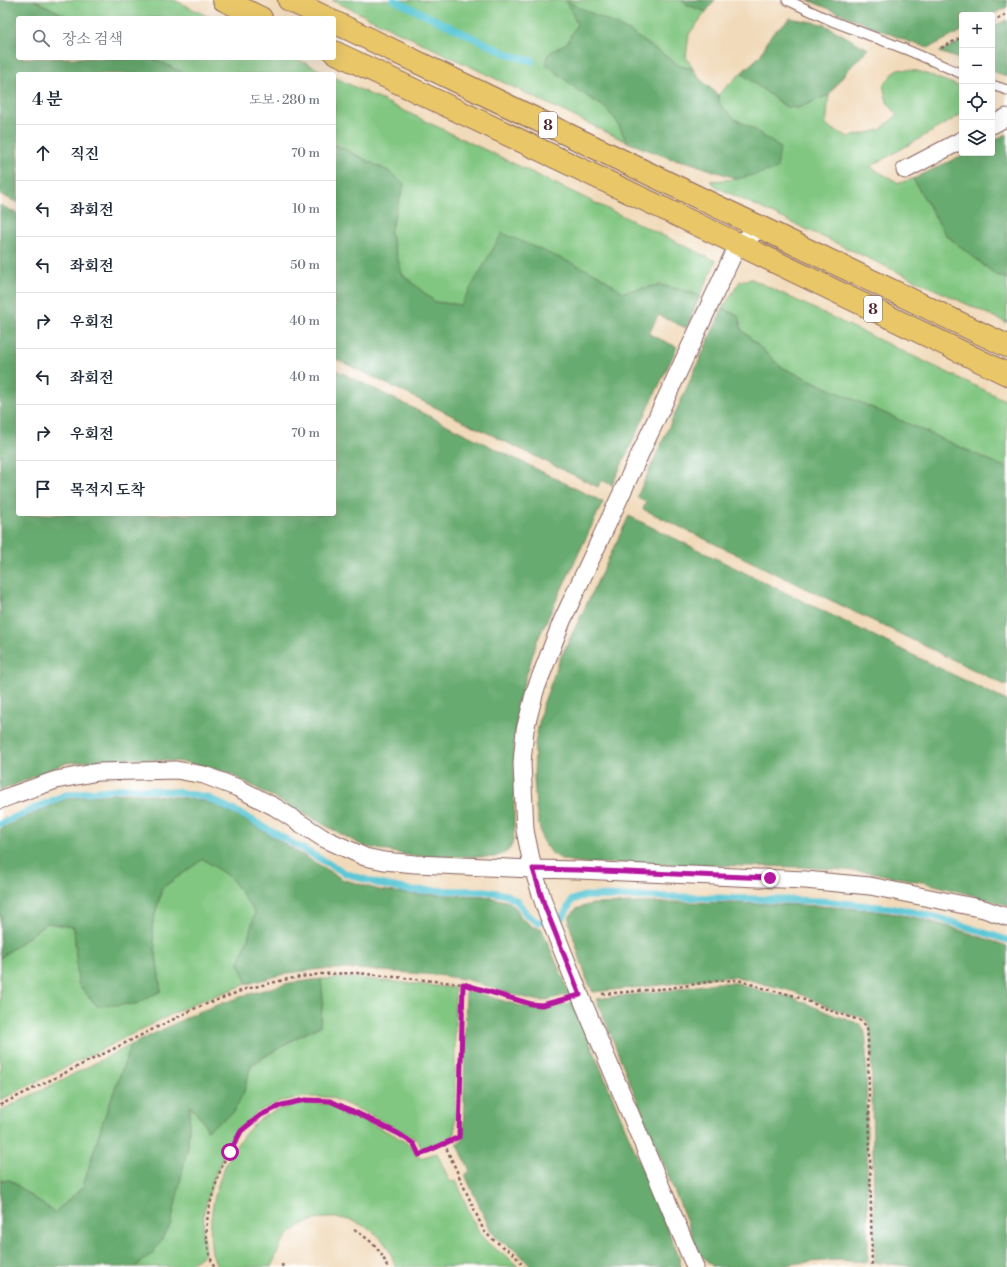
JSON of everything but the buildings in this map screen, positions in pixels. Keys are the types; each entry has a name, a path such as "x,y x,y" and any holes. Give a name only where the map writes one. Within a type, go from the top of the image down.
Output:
{"highway":[{"path":"224,0 258,16"},
{"path":"289,0 323,16"},
{"name":"8","path":"336,23 1007,346"},
{"name":"8","path":"336,53 1007,374"}],"street":[{"path":"995,123 1007,117"},
{"path":"905,170 959,142"},
{"path":"695,1267 580,995 545,907 533,869 525,830 522,763 525,730 535,691 562,621 738,244 762,228"},
{"path":"0,800 56,780 98,772 176,770 204,775 238,788 275,807 323,838 365,857 384,861 415,864 770,878 870,886 977,908 1007,917"}],"lane":[{"path":"787,0 832,21 906,49 959,73"},
{"path":"995,86 1007,90"}],"path":[{"path":"995,20 1007,14"},
{"path":"0,1105 196,1008 246,989 288,979 321,974 357,973 463,984 531,1004 542,1005 580,995 671,988 715,980 738,980 792,995 837,1013 862,1021 867,1028 872,1267"},
{"path":"214,1267 209,1255 206,1234 208,1211 217,1179 241,1131 261,1115 282,1105 305,1100 330,1101 399,1134 414,1144 419,1155 459,1137 463,984"},
{"path":"444,1144 484,1231 492,1240 514,1254 524,1267"},
{"path":"354,1230 377,1247 387,1267"},
{"path":"282,1267 283,1262"}],"green space":[{"path":"0,0 34,0 66,16 16,16 16,60 156,60 182,72 16,72 16,202 0,194"},
{"path":"34,0 174,0 207,16 66,16"},
{"path":"332,0 682,0 688,5 706,12 689,34 686,57 693,69 680,66 629,31 577,24 568,42 548,54 580,92 603,106 616,120 627,142"},
{"path":"682,0 715,0 706,12 688,5"},
{"path":"808,0 1007,0 1007,7 995,13 959,12 959,32 928,48 907,41"},
{"path":"566,1 629,31 680,66 693,69 700,79 718,95 720,105 735,119 755,130 780,148 777,169 737,179 688,162 669,158 627,142 616,120 603,106 580,92 546,64 548,54 568,42 577,24"},
{"path":"790,18 823,24 868,49 845,73 829,95 798,108 786,107 741,73 760,56 771,35"},
{"path":"1007,20 1007,76 995,72 995,26"},
{"path":"959,42 959,59 939,52"},
{"path":"156,60 299,60 324,72 182,72"},
{"path":"897,69 918,71 959,86 959,116 870,167 899,183 913,179 946,235 996,275 1007,279 1007,323 718,188 710,181 737,179 780,148 755,130 735,119 720,105 718,95 741,73 786,107 798,108 829,95 826,126 849,137 880,130 897,115 887,102 883,85"},
{"path":"336,78 716,261 700,296 660,285 623,292 597,274 461,305 435,302 402,274 390,232 404,184 388,171 336,145"},
{"path":"1007,134 1007,279 996,275 946,235 913,179 961,156 995,156 995,140"},
{"path":"336,145 388,171 404,184 390,232 402,274 435,302 461,305 502,233 597,274 623,292 660,285 700,296 686,328 658,315 649,334 677,347 612,485 601,480 598,487 336,359"},
{"path":"0,205 16,213 16,516 336,516 336,370 603,502 537,641 519,699 514,746 514,834 511,847 504,853 494,857 412,856 363,846 227,772 184,762 130,758 66,763 0,791"},
{"path":"752,279 1007,401 1007,468 781,367 741,329 739,317 723,308 740,281"},
{"path":"723,308 739,317 741,329 781,367 1007,468 1007,686 643,509 646,502 637,497"},
{"path":"629,516 1007,701 1007,906 994,901 927,883 869,872 802,867 586,863 563,860 550,852 542,840 536,809 534,778 535,744 542,707 560,659"},
{"path":"126,793 205,801 242,818 342,879 379,890 410,894 484,896 509,902 516,908 522,919 533,927 541,928 570,994 542,1001 529,999 465,979 436,975 357,969 321,969 288,973 247,984 239,963 248,939 255,913 231,878 203,859 162,888 152,926 161,991 136,1004 97,1006 78,984 74,927 47,923 0,958 0,829 66,799"},
{"path":"203,859 231,878 255,913 248,939 239,963 247,984 192,1004 0,1100 0,958 47,923 74,927 78,984 97,1006 161,991 152,926 162,888"},
{"path":"682,902 816,906 870,910 924,920 1007,946 1007,1267 915,1267 875,1262 871,1036 869,1024 864,1018 837,1010 795,992 738,977 715,977 670,984 593,992 587,980 569,923 570,916 576,909 591,904"},
{"path":"356,978 455,988 455,1134 422,1150 418,1141 403,1132 360,1110 330,1097 305,1097 281,1101 257,1112 239,1129 225,1151 214,1178 204,1211 203,1234 205,1254 186,1267 135,1267 153,1253 188,1146 190,1106 203,1121 244,1092 251,1065 296,1038 320,1026 323,999 321,979"},
{"path":"321,979 323,999 320,1026 296,1038 251,1065 244,1092 233,1113 207,1130 203,1121 190,1106 188,1146 171,1224 153,1253 135,1267 0,1267 0,1181 10,1180 55,1212 83,1187 102,1124 131,1045 198,1012 246,995 289,983"},
{"path":"715,983 737,983 764,992 791,997 836,1016 860,1024 864,1029 866,1039 868,1262 836,1260 774,1267 713,1267 700,1254 596,999 672,990"},
{"path":"471,991 515,1004 540,1009 552,1008 573,1002 679,1257 681,1267 531,1267 517,1251 500,1241 492,1233 465,1175 470,1171 457,1143 463,1139 466,992"},
{"path":"131,1045 102,1124 83,1187 55,1212 10,1180 0,1181 0,1111"},
{"path":"305,1103 329,1104 358,1117 394,1135 411,1146 420,1158 437,1153 450,1182 456,1180 478,1230 487,1242 510,1259 518,1267 395,1267 390,1251 380,1238 368,1228 353,1221 337,1218 320,1219 305,1224 291,1233 279,1248 272,1267 217,1267 212,1253 210,1236 211,1217 220,1179 237,1144 249,1129 262,1118 277,1110"}],"waterway":[{"path":"394,0 510,55 532,61"},
{"path":"0,824 65,795 127,788 177,792 206,797 243,815 345,873 379,884 409,890 486,891 507,895 518,902 526,914 537,922 563,917 572,900 584,896 824,901 898,909 939,918 1007,940"}],"route":[{"path":"230,1152 241,1131 261,1115 282,1105 305,1100 330,1101 359,1114 399,1134 414,1144 419,1155 459,1137 463,984 531,1004 542,1005 563,1001 580,995 545,907 533,869 770,878"}]}
